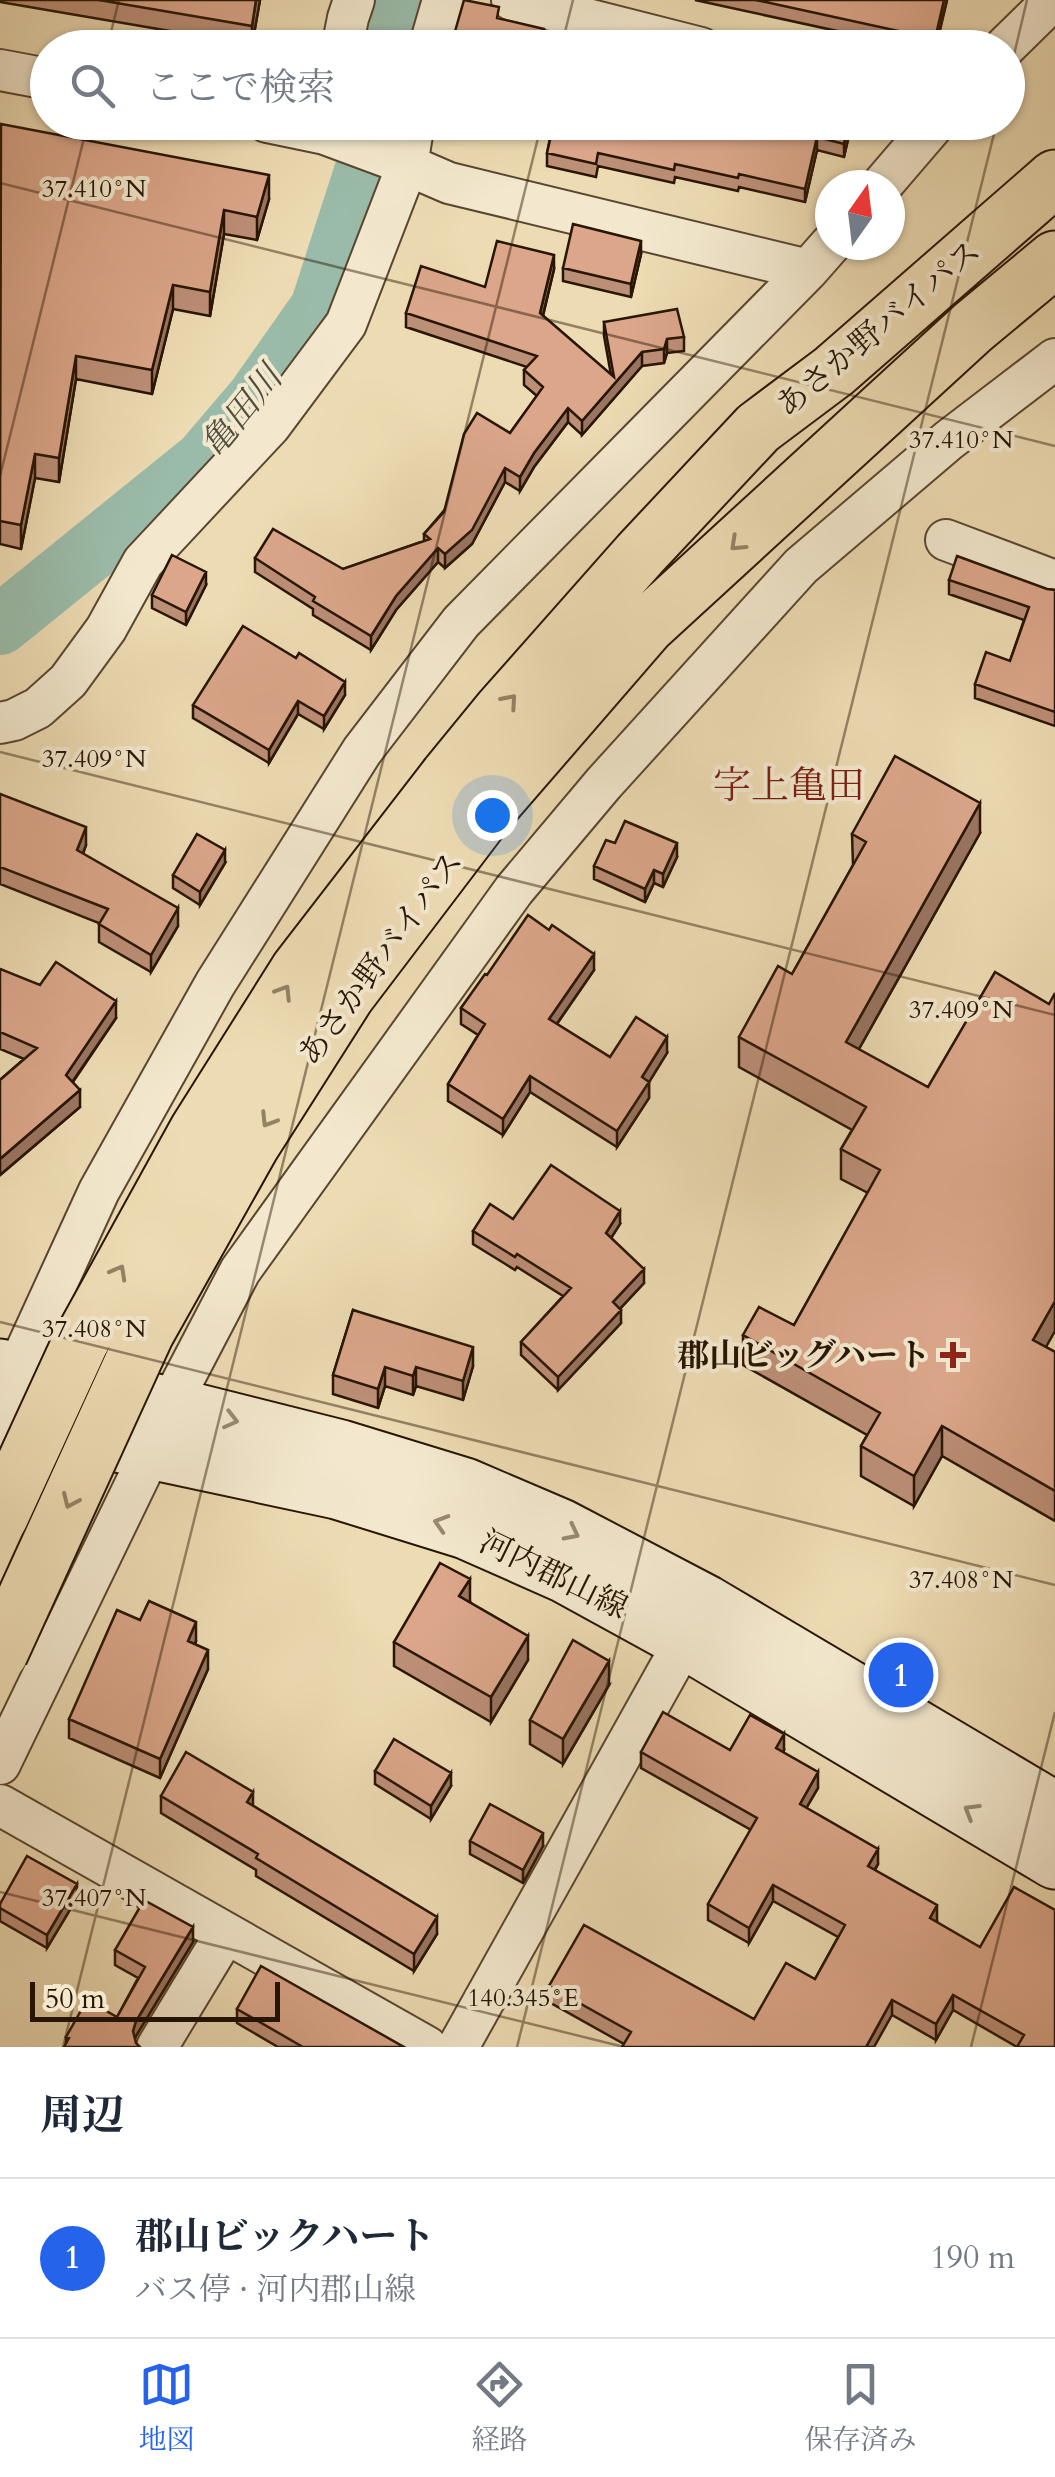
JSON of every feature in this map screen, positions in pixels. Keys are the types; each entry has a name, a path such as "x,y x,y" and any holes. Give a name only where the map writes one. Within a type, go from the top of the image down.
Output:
{"highway":[{"path":"758,428 817,353 1055,138"},
{"name":"あさか野バイパス","path":"0,1654 146,1333 252,1146 467,794 502,710 758,428 834,370 1055,178"},
{"name":"あさか野バイパス","path":"0,1517 80,1343 197,1131 299,969 467,794 973,327 1055,259"},
{"path":"808,478 1055,300"}],"main road":[{"name":"河内郡山線","path":"5,1390 160,1428 337,1491 466,1531 563,1574 696,1622 1055,1810"},
{"name":"河内郡山線","path":"696,1622 1055,1862"}],"street":[{"path":"346,30 354,0"},
{"path":"434,30 442,0"},
{"path":"512,0 630,30"},
{"path":"1022,30 1053,0"},
{"path":"0,70 30,76"},
{"path":"352,140 449,184 815,257"},
{"path":"0,723 38,708 68,681 106,629 143,562 270,426 346,324 409,140"},
{"path":"895,170 921,140"},
{"path":"5,1390 100,1190 214,984 362,751 461,622 817,260"},
{"path":"0,1764 160,1428 240,1271 514,890 604,782 801,566 949,440 1055,359"},
{"path":"946,540 1055,581"},
{"path":"458,2047 696,1622"},
{"path":"0,1805 427,2047"},
{"path":"157,2047 226,1933"}],"building":[{"path":"99,0 256,0 252,26"},
{"path":"464,0 499,7 497,18 544,29 544,30 455,30"},
{"path":"756,0 944,0 937,30 894,30"},
{"path":"1,124 30,130 30,140 85,140 269,175 257,217 224,210 210,292 173,285 152,370 76,356 59,458 35,454 21,525 0,521"},
{"path":"550,140 816,140 805,189 675,164 674,170 598,153 596,164 547,153"},
{"path":"573,224 641,241 631,284 563,268"},
{"path":"497,241 554,255 540,313 614,377 604,322 677,309 684,337 667,339 664,349 642,352 582,421 568,408 520,477 505,468 472,530 445,554 438,548 396,596 371,636 313,601 315,597 255,558 273,529 343,569 430,539 424,534 444,512 464,434 477,413 510,433 543,387 524,370 537,356 406,313 421,266 485,287"},
{"path":"172,555 206,572 186,612 152,595"},
{"path":"957,556 1055,590 1055,712 975,684 986,652 1010,661 1029,607 949,580"},
{"path":"243,626 296,658 299,653 345,682 324,716 298,701 269,750 193,705"},
{"path":"895,756 980,803 846,1042 928,1087 995,972 1049,1004 1055,993 1055,1301 1033,1340 1055,1352 1055,1491 942,1426 914,1476 861,1446 880,1413 743,1335 759,1307 794,1325 880,1170 841,1149 866,1107 739,1037 778,966 792,974 866,842 852,834"},
{"path":"0,794 86,827 77,850 178,908 151,955 99,924 108,909 0,867"},
{"path":"625,821 677,843 663,874 654,870 645,889 594,866 606,840 615,843"},
{"path":"197,834 225,850 200,892 173,875"},
{"path":"528,915 549,930 552,925 594,954 549,1019 610,1057 636,1017 667,1037 642,1077 649,1082 617,1131 530,1076 503,1119 448,1084 485,1024 461,1008"},
{"path":"56,962 116,1001 66,1075 80,1090 0,1159 0,1080 37,1048 0,1032 0,969 40,985"},
{"path":"551,1165 620,1211 606,1233 644,1269 613,1302 621,1310 558,1377 521,1342 571,1288 473,1231 490,1204 513,1219"},
{"path":"353,1310 473,1347 463,1381 416,1367 413,1376 385,1367 378,1389 333,1375"},
{"path":"440,1563 470,1579 459,1596 528,1636 491,1697 394,1642"},
{"path":"149,1601 196,1622 188,1641 208,1650 160,1759 69,1719 117,1610 140,1620"},
{"path":"573,1640 609,1661 563,1739 530,1720"},
{"path":"663,1712 730,1750 750,1715 784,1734 776,1748 818,1772 800,1804 878,1849 868,1866 937,1905 930,1918 980,1947 1014,1887 1055,1910 1055,2047 1017,2047 1024,2035 953,1995 936,2024 892,2000 866,2047 622,2047 631,2032 549,1986 584,1925 754,2019 786,1963 815,1979 845,1925 773,1885 749,1928 708,1904 757,1818 641,1752"},
{"path":"394,1739 451,1773 431,1806 375,1771"},
{"path":"186,1752 253,1792 247,1802 437,1917 414,1954 161,1796"},
{"path":"490,1804 543,1833 523,1870 470,1841"},
{"path":"27,1856 77,1884 47,1935 0,1908"},
{"path":"144,1900 193,1927 136,2021 133,2031 140,2047 64,2047 87,2000 117,2017 145,1967 115,1950"},
{"path":"261,1966 404,2047 303,2047 237,2009"}],"waterway":[{"name":"亀田川","path":"399,30 407,0"},
{"name":"亀田川","path":"0,625 204,460 256,399 320,308 374,140"}],"place":[{"name":"郡山ビッグハート","path":"953,1355"},
{"name":"郡山ビックハート","path":"901,1675"}],"district":[{"name":"字上亀田","path":"789,785"}]}
